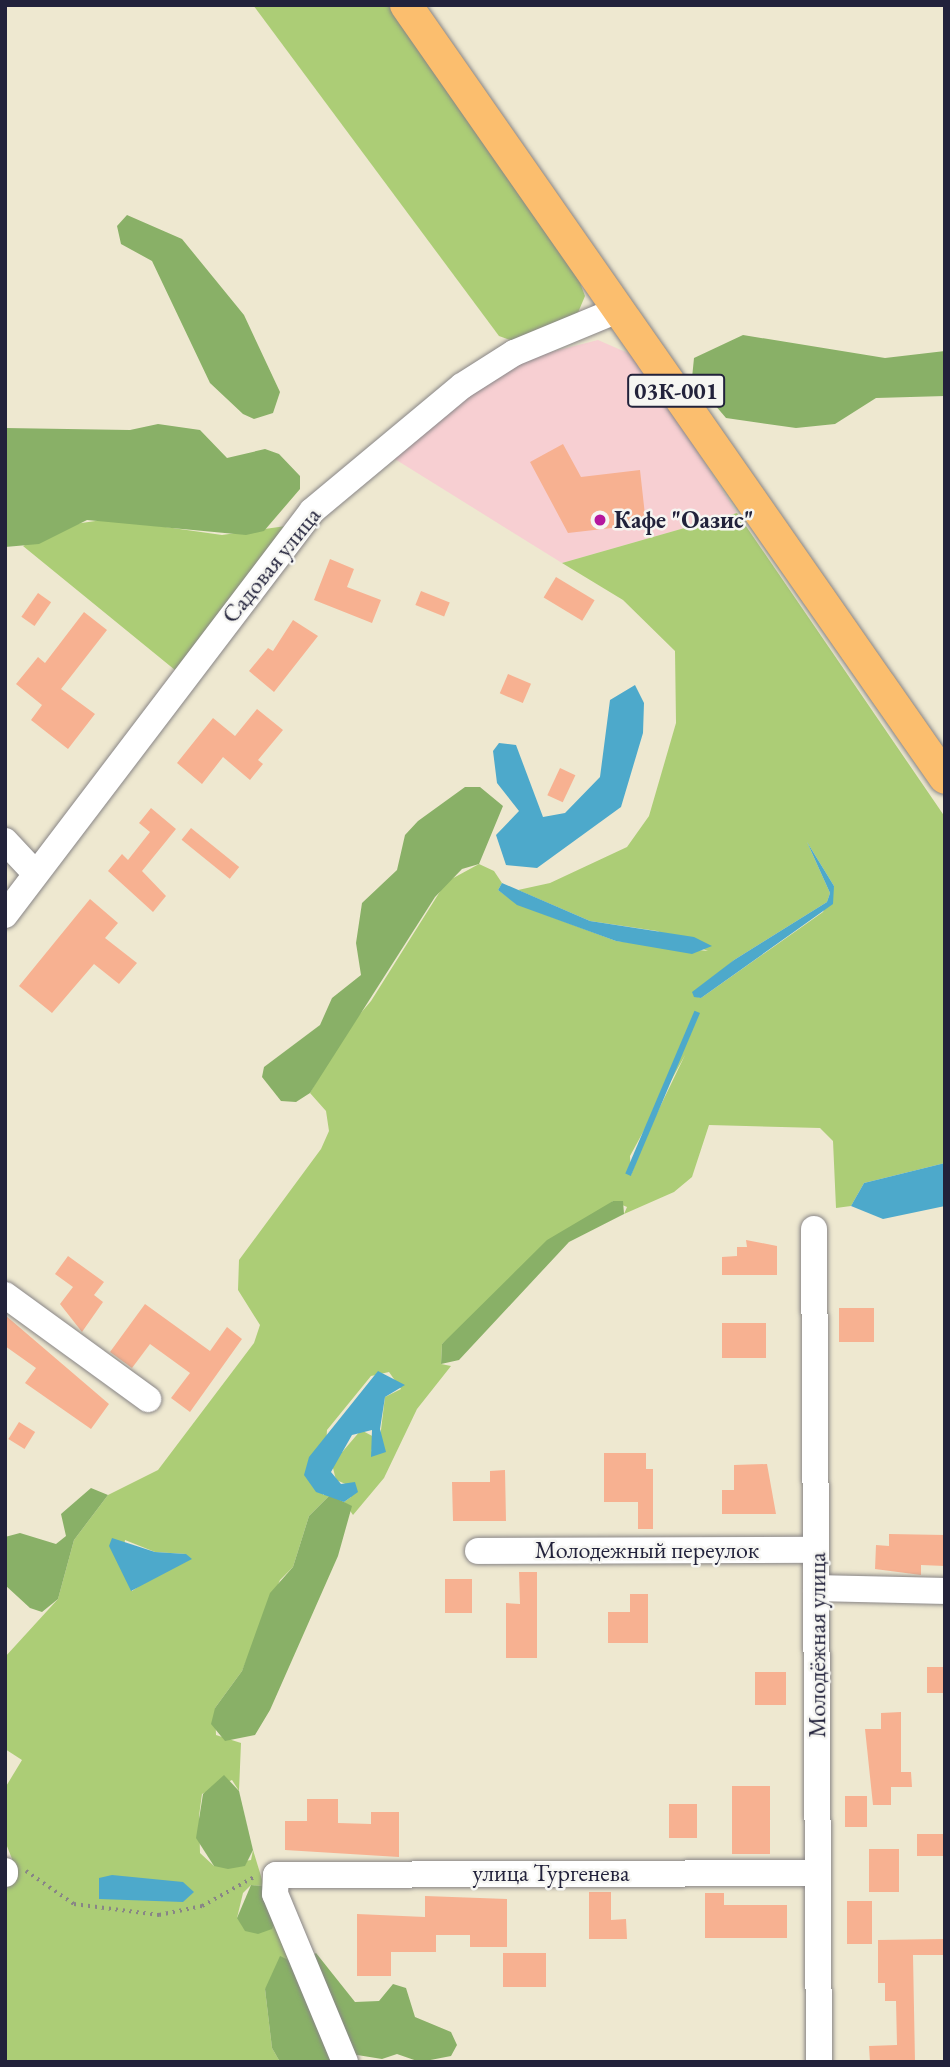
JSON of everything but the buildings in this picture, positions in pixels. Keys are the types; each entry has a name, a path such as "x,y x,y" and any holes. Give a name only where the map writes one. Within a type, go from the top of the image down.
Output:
{"main road":[{"name":"03К-001","path":"406,5 945,778"}],"street":[{"name":"Садовая улица","path":"5,915 312,512 462,386 524,348 620,310"},
{"path":"5,841 35,873"},
{"name":"Молодёжная улица","path":"814,1229 819,2062"},
{"path":"5,1295 148,1399"},
{"name":"Молодежный переулок","path":"478,1551 816,1550"},
{"path":"816,1588 945,1591"},
{"name":"улица Тургенева","path":"280,1874 818,1873"},
{"path":"280,1874 275,1894 345,2062"}],"path":[{"path":"10,1871 74,1904 159,1915 202,1906 250,1878 280,1874"}],"shaded area":[{"path":"598,340 637,357 737,513 562,563 390,456 487,380 539,355"}],"green space":[{"path":"253,5 388,5 576,272 585,296 577,315 516,342 499,336"},
{"path":"127,215 182,239 244,315 280,392 273,413 254,419 243,414 210,383 152,261 121,244 117,226"},
{"path":"743,335 885,358 945,351 945,396 876,398 835,424 796,428 726,418 692,378 694,358"},
{"path":"158,424 200,430 227,458 265,449 279,454 300,476 300,489 264,531 246,535 87,520 39,544 5,547 5,428 130,430"},
{"path":"737,513 945,817 945,1163 864,1183 851,1206 836,1208 833,1141 820,1128 709,1125 692,1177 674,1192 624,1214 627,1207 613,1201 442,1344 441,1364 451,1366 417,1409 384,1478 353,1515 344,1502 351,1497 348,1485 336,1480 332,1464 361,1430 376,1438 371,1452 380,1438 385,1397 401,1389 389,1372 371,1376 327,1430 323,1495 330,1495 309,1516 293,1567 280,1580 242,1671 215,1708 216,1735 241,1743 239,1791 232,1780 202,1794 199,1816 200,1853 214,1866 251,1860 253,1850 264,1886 251,1885 243,1893 237,1918 276,1920 295,1963 265,1989 272,2048 280,2062 5,2062 5,1902 12,1859 5,1841 5,1788 22,1760 5,1749 5,1657 58,1599 74,1540 108,1495 158,1470 254,1343 260,1325 238,1290 239,1260 321,1149 329,1131 326,1111 310,1093 343,1034 371,1001 446,882 479,864 494,871 502,883 498,890 517,904 616,941 708,951 657,931 590,921 518,890 550,883 627,847 649,816 676,723 675,651 623,600 562,563","holes":["807,842 834,886 823,912 701,998 694,996 734,960 827,902 830,893","685,1055 646,1136 631,1175 630,1156","125,1540 155,1552 186,1554 132,1591 122,1563"]},
{"path":"109,519 222,535 286,526 175,670 23,546 68,525"},
{"path":"465,787 480,787 503,806 479,864 462,869 435,897 310,1093 296,1102 281,1101 262,1077 264,1067 320,1025 332,998 361,975 356,943 362,903 397,870 405,835 418,821"},
{"path":"613,1201 623,1201 624,1214 569,1242 459,1360 441,1364 442,1344 547,1240"},
{"path":"91,1488 108,1495 74,1540 58,1599 42,1612 30,1608 5,1585 5,1537 20,1533 56,1544 66,1536 61,1514"},
{"path":"330,1495 352,1506 338,1556 270,1710 255,1735 225,1741 211,1724 215,1708 242,1671 270,1593 293,1567 309,1516"},
{"path":"224,1775 239,1791 253,1850 245,1866 228,1869 214,1866 196,1838 203,1794"},
{"path":"251,1885 264,1886 276,1920 272,1929 258,1934 245,1931 237,1918"},
{"path":"316,1953 355,2002 379,2001 393,1984 406,1988 415,2017 451,2032 457,2045 451,2056 420,2062 397,2054 382,2059 351,2054 309,1958"},
{"path":"280,1956 295,1963 336,2062 280,2062 272,2048 265,1989"}],"water":[{"path":"635,685 644,703 643,733 621,807 537,868 506,865 496,835 519,811 497,783 493,751 499,743 516,745 543,817 565,813 600,777 610,700"},
{"path":"807,842 834,886 833,904 701,998 694,997 692,992 734,960 827,902 830,893"},
{"path":"502,883 590,921 694,937 712,946 692,954 616,941 517,905 498,890"},
{"path":"694,1011 700,1013 631,1176 625,1174"},
{"path":"945,1163 945,1206 883,1219 851,1206 864,1183"},
{"path":"378,1371 405,1385 385,1397 380,1429 386,1452 371,1457 372,1430 352,1435 331,1472 341,1484 355,1482 358,1492 344,1502 316,1492 304,1475 309,1457"},
{"path":"112,1538 155,1552 186,1554 192,1559 131,1591 109,1546"},
{"path":"112,1875 183,1882 194,1892 183,1902 99,1899 99,1878"}],"place":[{"name":"Кафе \"Оазис\"","path":"600,520"}]}
